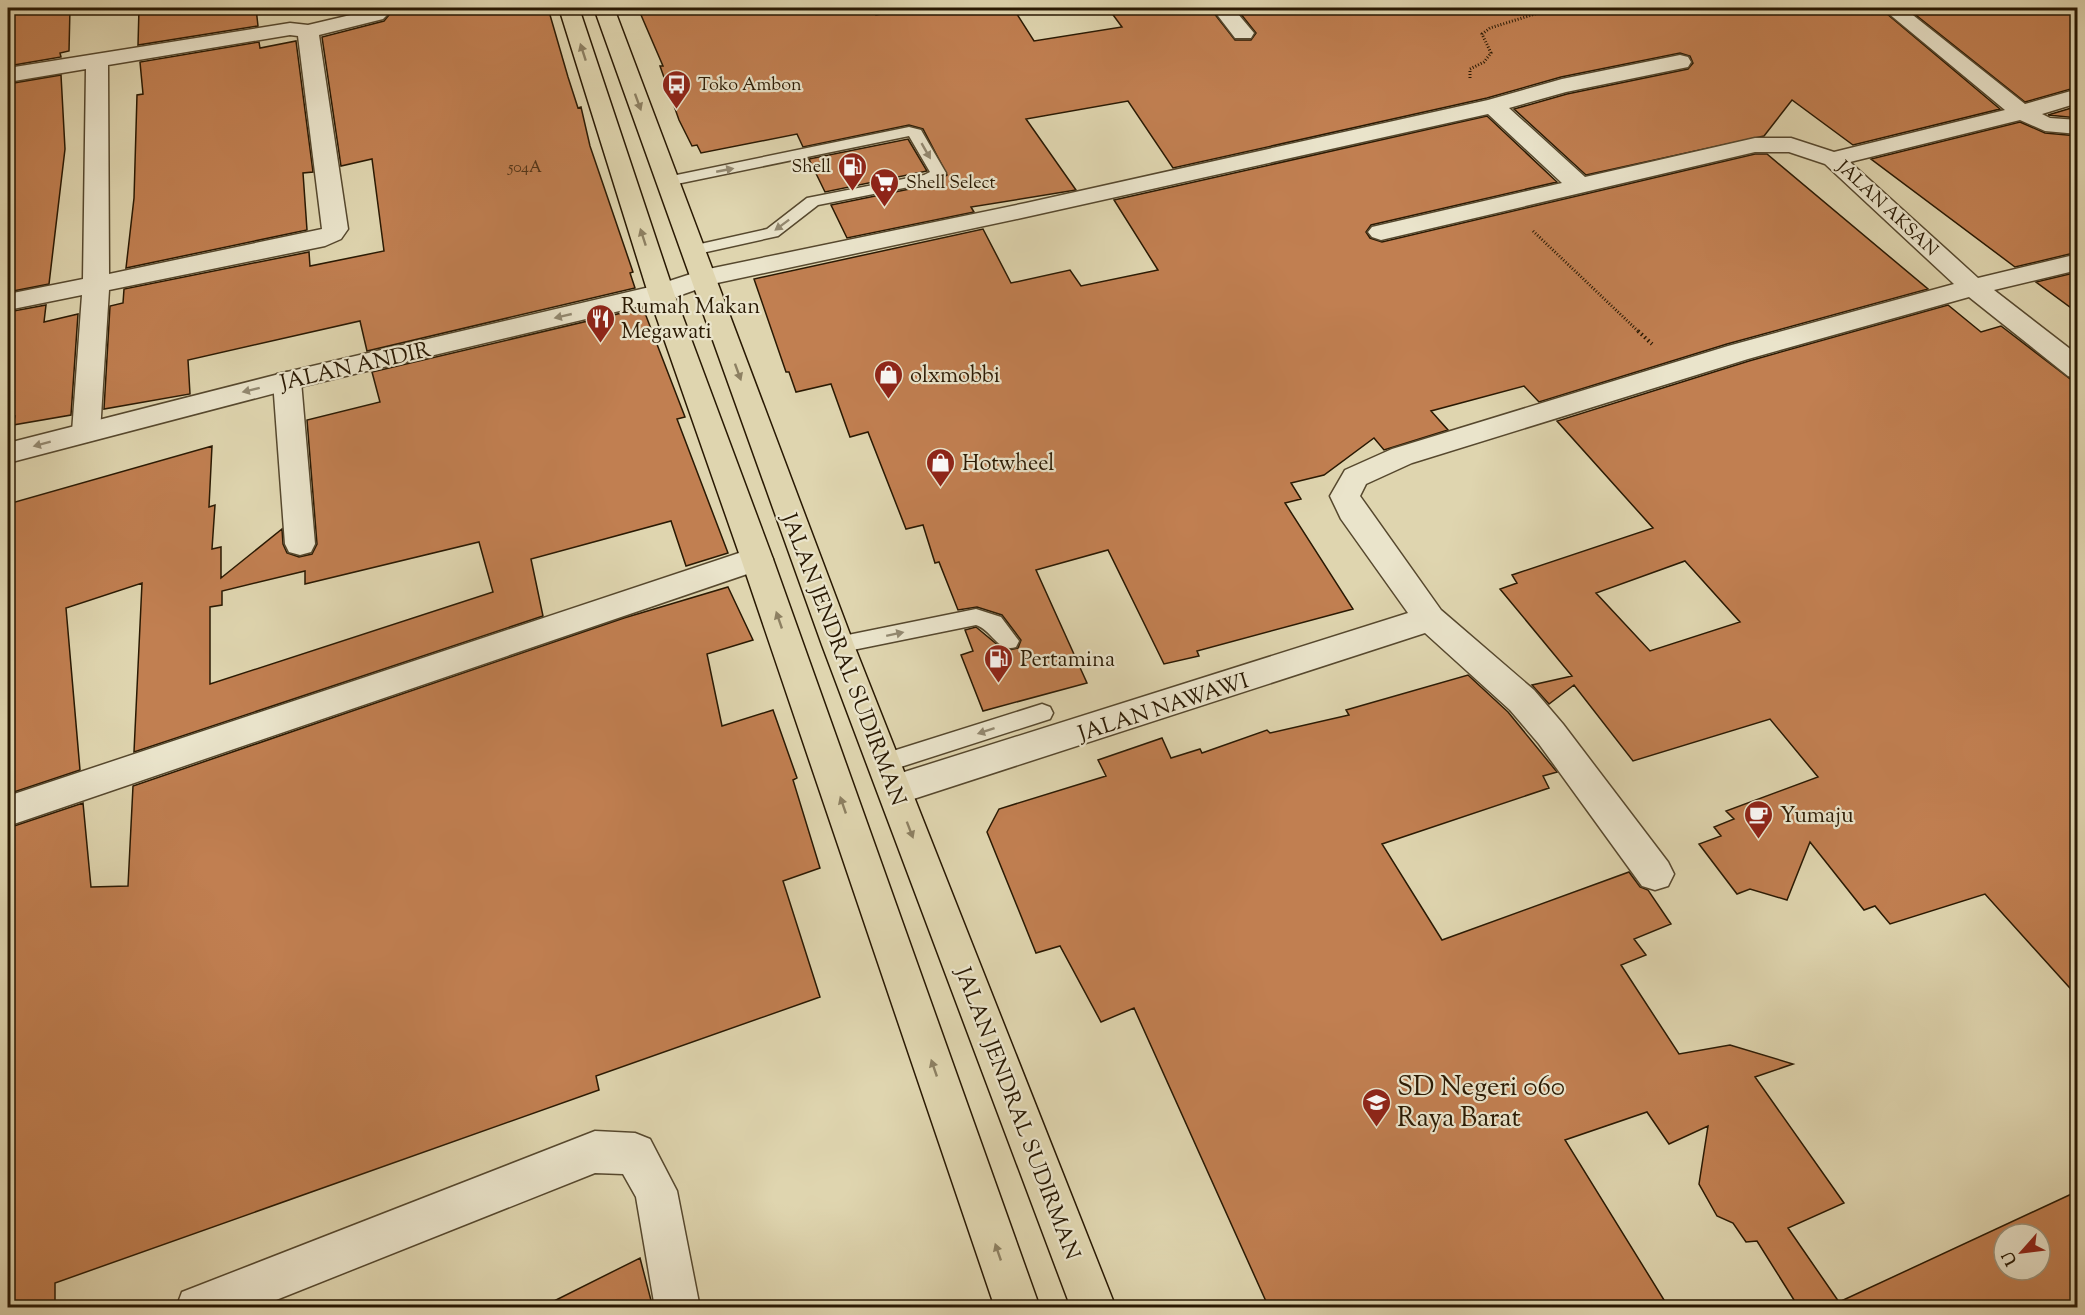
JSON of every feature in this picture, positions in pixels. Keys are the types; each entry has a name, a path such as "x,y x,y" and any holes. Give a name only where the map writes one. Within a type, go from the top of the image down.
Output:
{"main road":[{"name":"JALAN JENDRAL SUDIRMAN","path":"569,8 661,293 757,559 1018,1308"},
{"name":"JALAN JENDRAL SUDIRMAN","path":"604,8 838,645 1094,1308"}],"street":[{"path":"1222,8 1243,33"},
{"path":"1892,8 2021,112 2046,124 2078,127"},
{"path":"8,75 290,29 308,31 376,15"},
{"path":"8,302 332,234 334,229 308,31"},
{"path":"86,432 96,284 97,61"},
{"name":"JALAN ANDIR","path":"8,453 287,381 661,293 698,264 1026,210 1493,106 1562,86 1680,62"},
{"name":"JALAN AKSAN","path":"1833,159 2078,96"},
{"path":"1493,106 1579,185"},
{"path":"1381,232 1755,145 1791,145 1833,159"},
{"name":"JALAN AKSAN","path":"1833,159 1972,286 2078,370"},
{"path":"1655,874 1551,734 1522,700 1430,620 1352,511 1345,496 1355,477 1401,456 1680,372 1972,286 2078,262"},
{"path":"287,381 300,544"},
{"path":"8,811 757,559"},
{"name":"JALAN NAWAWI","path":"890,777 1043,717 1430,620"},
{"path":"198,1308 595,1152 635,1154 656,1191 678,1308"}],"lane":[{"path":"667,181 857,148 912,131 938,173 936,177 929,179 873,182 810,195 771,233 698,264"},
{"path":"838,645 976,617 994,623 1010,641"}],"path":[{"path":"1493,106 1469,76 1470,69 1484,62 1491,53 1482,34 1490,28 1535,14 1535,8"},
{"path":"1504,203 1680,372"}],"building":[{"path":"21,8 70,8 69,51 60,53 61,57 8,66 8,16 17,14"},
{"path":"139,8 256,8 258,26 138,45"},
{"path":"379,8 548,8 578,108 581,107 590,146 633,272 630,273 635,288 367,351 360,321 188,360 190,394 104,409 110,306 123,303 124,289 309,252 310,266 384,251 372,159 341,166 322,37 384,21 389,15"},
{"path":"638,8 875,8 876,15 921,8 1013,8 1034,41 1122,27 1108,8 1210,8 1235,40 1251,40 1256,33 1236,8 1880,8 2000,109 1853,145 1792,100 1764,136 1586,175 1514,109 1567,94 1688,69 1693,63 1690,56 1680,53 1561,77 1487,98 1173,168 1128,101 1026,119 1076,190 971,207 974,212 847,238 831,205 934,184 947,175 923,129 909,125 803,147 797,134 701,153 697,145 692,146 679,120 660,66 663,66"},
{"path":"1907,8 2078,8 2078,87 2025,102"},
{"path":"296,41 313,172 303,173 307,230 126,268 134,198 137,95 143,94 140,62 259,42 260,48"},
{"path":"61,75 65,149 49,284 8,292 8,84"},
{"path":"2078,106 2078,118 2048,115"},
{"path":"1487,116 1557,182 1371,225 1366,232 1370,238 1382,242 1755,154 1767,154 1928,289 1727,344 1539,402 1524,386 1431,411 1448,430 1384,450 1374,438 1324,475 1291,483 1301,499 1285,503 1353,609 1197,651 1199,656 1164,664 1108,550 1036,570 1087,683 983,711 961,655 973,651 965,630 976,627 999,646 1009,650 1018,648 1021,640 1002,615 977,607 958,610 939,562 935,563 923,525 906,529 868,432 850,437 831,384 796,392 789,372 786,372 754,279 983,229 1011,283 1070,270 1081,286 1158,270 1114,200"},
{"path":"2020,122 2045,133 2078,136 2078,252 2015,267 1871,159"},
{"path":"908,139 927,171 825,192 809,159"},
{"path":"2078,272 2078,313 2036,282"},
{"path":"46,305 44,322 78,314 71,415 13,425 15,416 8,416 8,312"},
{"path":"1948,305 1981,332 2001,326 2078,385 2078,997 1985,894 1890,924 1875,906 1864,910 1810,842 1787,900 1750,889 1737,894 1699,844 1721,836 1714,827 1734,819 1726,811 1818,777 1770,719 1633,761 1574,685 1549,704 1532,685 1572,676 1500,589 1517,583 1512,575 1653,528 1557,421 1749,361","holes":["1685,561 1740,622 1650,651 1596,593"]},
{"path":"643,308 685,417 677,419 728,553 686,566 671,521 531,559 543,616 134,752 142,583 66,608 80,770 8,794 8,504 212,446 209,507 215,505 212,549 221,547 221,578 282,529 283,544 287,553 299,557 312,554 317,544 307,420 380,402 372,372","holes":["479,542 493,592 210,684 210,607 222,605 222,591 305,571 305,584"]},
{"path":"728,587 753,640 707,654 722,726 773,710 797,778 793,780 820,868 783,881 820,997 596,1076 599,1090 55,1283 55,1308 8,1308 8,828 83,803 91,887 128,886 133,786 624,618"},
{"path":"1468,675 1508,712 1557,772 1543,776 1549,788 1382,844 1442,940 1629,872 1640,887 1648,890 1671,924 1634,939 1646,955 1621,965 1679,1054 1730,1045 1793,1064 1755,1077 1844,1203 1788,1228 1839,1302 1992,1231 1992,1282 2052,1282 2052,1222 2011,1222 2078,1191 2078,1308 1799,1308 1757,1241 1746,1242 1733,1223 1717,1216 1699,1184 1708,1126 1669,1144 1647,1112 1565,1140 1669,1308 1269,1308 1134,1008 1101,1022 1060,946 1036,953 987,832 999,809 1106,776 1098,760 1162,738 1171,758 1200,749 1202,753 1267,730 1270,733 1349,715 1346,710"},
{"path":"640,1258 653,1308 540,1308"}],"place":[{"name":"Toko Ambon","path":"677,110"},
{"name":"Shell","path":"852,192"},
{"name":"Shell Select","path":"885,208"},
{"name":"Rumah Makan Megawati","path":"600,344"},
{"name":"olxmobbi","path":"889,400"},
{"name":"Hotwheel","path":"941,488"},
{"name":"Pertamina","path":"999,684"},
{"name":"Yumaju","path":"1759,840"},
{"name":"SD Negeri 060 Raya Barat","path":"1376,1128"}]}
